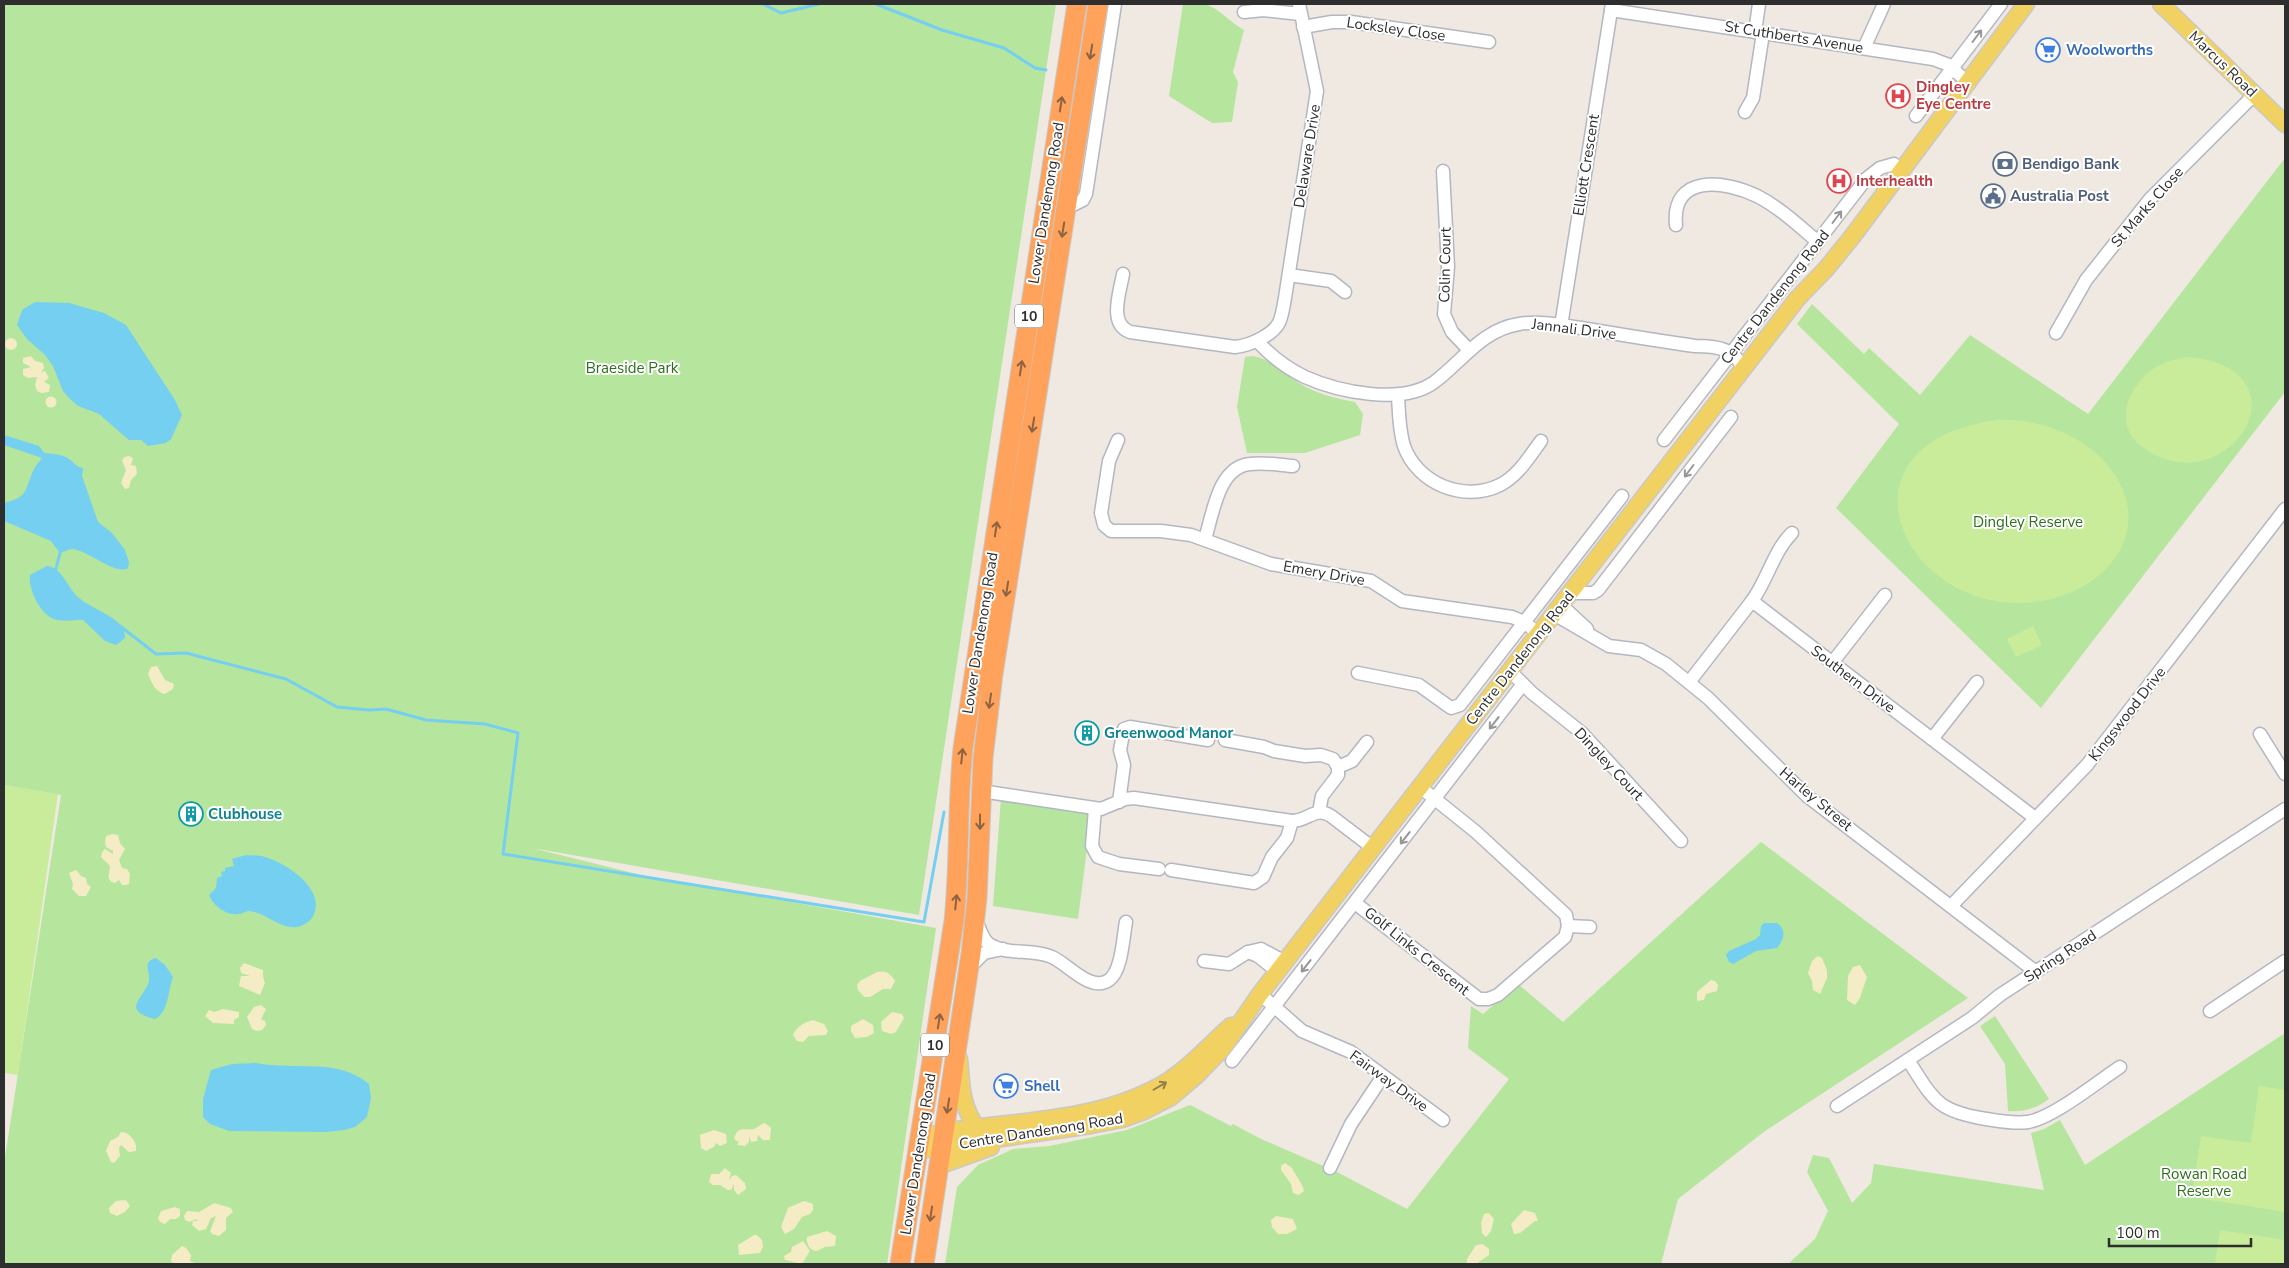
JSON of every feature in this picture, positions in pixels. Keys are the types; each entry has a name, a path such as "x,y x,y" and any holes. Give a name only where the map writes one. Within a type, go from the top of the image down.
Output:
{"highway":[{"name":"Lower Dandenong Road","path":"900,1264 954,921 958,881 959,792 963,748 1077,4"},
{"name":"Lower Dandenong Road","path":"924,1264 970,967 975,918 981,790 993,674 1098,4"}],"main road":[{"name":"Centre Dandenong Road","path":"942,1139 1019,1136 1116,1120 1152,1108 1175,1093 1197,1075 1223,1048 1260,994 1797,299 1820,263 1894,164 1962,76 1990,50 2026,4"},
{"name":"Marcus Road","path":"2161,4 2285,124"},
{"name":"Centre Dandenong Road","path":"1797,299 1826,269 1852,237 1962,76"},
{"name":"Centre Dandenong Road","path":"920,1144 942,1139 976,1127 1106,1109 1134,1100 1169,1080 1193,1063 1215,1040 1243,1017"},
{"path":"958,1045 962,1100 976,1127"},
{"path":"938,1166 1019,1136"}],"street":[{"path":"1067,208 1085,198 1115,4"},
{"path":"1745,112 1750,106 1754,91 1759,32 1759,4"},
{"path":"1864,48 1884,4"},
{"name":"Centre Dandenong Road","path":"1916,116 1962,76 2001,4"},
{"name":"St Cuthberts Avenue","path":"1611,7 1934,59 1944,61 1962,76"},
{"name":"Elliott Crescent","path":"1561,326 1611,7"},
{"path":"1244,12 1299,9"},
{"name":"Delaware Drive","path":"1261,339 1283,308 1317,91 1299,9"},
{"name":"Locksley Close","path":"1303,27 1332,22 1351,22 1489,42"},
{"name":"St Marks Close","path":"2056,333 2086,280 2150,199 2255,94"},
{"name":"Centre Dandenong Road","path":"1664,440 1873,172 1894,164"},
{"name":"Colin Court","path":"1443,171 1448,267 1444,314 1452,332 1469,350"},
{"path":"1676,226 1676,206 1682,194 1695,187 1716,186 1732,188 1758,197 1818,242"},
{"path":"1123,274 1117,317 1120,325 1126,331 1225,347 1242,346 1261,339"},
{"path":"1289,275 1331,281 1345,292"},
{"name":"Jannali Drive","path":"1261,339 1275,356 1294,371 1317,382 1362,392 1398,396 1412,393 1432,383 1480,340 1509,326 1529,323 1695,346 1718,347 1729,357"},
{"path":"1729,357 1740,360 1743,370"},
{"path":"1398,396 1402,436 1410,457 1425,475 1448,488 1476,492 1499,486 1517,472 1541,441"},
{"path":"1562,604 1598,590 1731,417"},
{"path":"1704,420 1719,432"},
{"name":"Emery Drive","path":"1118,440 1109,461 1101,513 1104,526 1115,532 1161,531 1205,539 1272,564 1371,581 1402,600 1506,616 1524,622 1539,634"},
{"path":"1205,539 1222,485 1231,473 1250,464 1293,466"},
{"name":"Centre Dandenong Road","path":"1358,672 1420,685 1451,708 1460,706 1622,496"},
{"name":"Kingswood Drive","path":"1952,905 2098,752 2285,509"},
{"path":"1690,682 1762,588 1781,546 1792,533"},
{"path":"1832,663 1885,595"},
{"name":"Southern Drive","path":"1752,601 2035,818"},
{"name":"Harley Street","path":"1562,604 1596,638 1609,646 1650,653 1690,682 1807,796 1952,905 2036,972"},
{"name":"Dingley Court","path":"1506,676 1582,733 1681,841"},
{"path":"1932,739 1977,682"},
{"name":"Centre Dandenong Road","path":"1232,1061 1435,799 1525,689"},
{"path":"1119,802 1124,765 1120,750 1124,729 1130,727 1208,740"},
{"path":"2260,734 2285,774"},
{"path":"1226,740 1264,747 1274,751 1325,756 1333,759 1338,767 1338,776 1322,796 1319,812"},
{"path":"1338,767 1352,760 1367,742"},
{"path":"1420,787 1490,844 1566,915 1568,926 1590,927"},
{"path":"981,790 1096,809 1108,808 1119,802 1141,799 1292,821 1319,812 1331,816 1373,848"},
{"path":"1096,809 1092,846 1098,857 1119,864 1254,883 1263,877 1272,857 1287,838 1292,821"},
{"name":"Spring Road","path":"1837,1106 1972,1018 1997,996 2285,809"},
{"name":"Golf Links Crescent","path":"1355,902 1479,999 1488,999 1498,995 1562,940 1568,926"},
{"path":"975,918 985,940 1003,949 1046,955 1059,960 1088,980 1101,983 1110,979 1116,972 1126,922"},
{"path":"970,967 984,953 1003,949"},
{"path":"1204,961 1229,964 1248,952 1265,950 1282,967"},
{"path":"2210,1011 2285,961"},
{"name":"Fairway Drive","path":"1260,994 1302,1031 1351,1052 1443,1120"},
{"path":"1908,1060 1931,1096 1943,1107 1961,1114 2010,1122 2028,1122 2047,1115 2120,1067"},
{"path":"1330,1168 1351,1124 1383,1076"}],"green space":[{"path":"1199,3 1210,6 1244,30 1233,72 1238,82 1232,122 1212,123 1169,96 1183,4"},
{"name":"Braeside Park","path":"4,4 1056,4 919,915 532,848 641,875 936,928 887,1264 4,1264 4,1164 61,795 4,785"},
{"name":"Dingley Reserve","path":"2285,158 2285,392 2041,708 1836,508 1899,424 1797,324 1812,304 1864,354 1869,348 1920,395 1970,335 2088,414"},
{"path":"1252,356 1271,363 1305,387 1319,393 1355,402 1363,414 1360,435 1305,453 1247,453 1237,407 1245,357"},
{"path":"2188,357 2211,361 2232,370 2247,387 2252,406 2246,426 2234,443 2215,456 2192,463 2167,460 2141,446 2132,437 2127,427 2126,416 2132,394 2146,374 2164,363"},
{"path":"1997,420 2030,422 2046,426 2077,439 2103,459 2113,472 2124,494 2128,515 2126,535 2118,554 2105,570 2088,583 2069,593 2047,600 1997,601 1955,587 1923,562 1903,530 1898,495 1910,462 1943,436"},
{"path":"2033,626 2042,645 2016,657 2007,639"},
{"path":"4,785 58,794 18,1075 4,1073"},
{"path":"1001,798 1089,814 1088,841 1078,919 993,906"},
{"path":"1761,842 1968,998 1765,1131 1678,1199 1661,1264 945,1264 957,1187 978,1165 1013,1149 1049,1146 1127,1130 1190,1105 1231,1126 1233,1124 1259,1138 1337,1172 1407,1209 1509,1079 1468,1048 1471,1006 1483,1014 1518,984 1563,1022"},
{"path":"1995,1016 2049,1099 2039,1105 2020,1111 2008,1111 2005,1064 1980,1026"},
{"name":"Rowan Road Reserve","path":"2285,1033 2285,1264 1788,1264 1815,1239 1828,1211 1807,1172 1813,1155 1829,1158 1852,1203 1871,1183 1874,1164 2044,1190 2031,1133 2044,1129 2060,1120 2085,1165"},
{"path":"2259,1086 2285,1090 2285,1212 2192,1197 2201,1136 2251,1143"},
{"path":"2220,1230 2285,1240 2285,1264 2215,1264"}],"sand":[{"path":"9,338 13,338 17,344 13,350 9,350 5,346 5,342"},
{"path":"31,356 35,361 43,363 44,368 41,372 45,371 49,378 44,382 50,385 49,392 41,393 37,391 35,385 37,377 28,378 23,375 23,369 31,367 23,363 23,358"},
{"path":"51,396 57,402 51,408 45,402"},
{"path":"129,456 133,458 131,465 136,466 137,474 131,480 129,488 125,489 121,483 126,470 122,461 124,457"},
{"path":"157,666 165,680 174,684 173,689 165,694 156,689 148,674 151,667"},
{"path":"118,835 120,843 125,849 119,860 122,868 127,869 130,874 129,884 126,885 122,885 119,880 115,883 110,880 110,866 101,857 105,849 113,854 113,851 106,847 105,841 106,836"},
{"path":"76,870 81,876 86,878 87,884 91,887 86,896 79,896 72,889 73,884 69,873"},
{"path":"1818,956 1822,958 1827,970 1827,978 1820,994 1813,990 1812,981 1808,973 1812,961"},
{"path":"244,963 263,970 265,983 260,995 239,986 241,976 250,976 241,973 240,968"},
{"path":"1860,965 1867,977 1860,998 1855,1005 1847,1000 1848,976 1853,967"},
{"path":"883,971 891,976 895,981 891,989 883,989 870,997 864,997 858,990 857,985 860,981"},
{"path":"1711,980 1715,981 1718,985 1717,991 1706,994 1704,1000 1697,1001 1697,992"},
{"path":"261,1005 266,1009 261,1019 265,1021 266,1025 262,1030 256,1031 252,1029 247,1017 254,1007"},
{"path":"223,1009 239,1012 239,1017 234,1020 234,1024 213,1023 205,1016 209,1010 214,1012"},
{"path":"892,1012 902,1014 904,1018 896,1032 891,1034 882,1031 881,1022"},
{"path":"863,1019 873,1025 874,1033 867,1037 855,1038 851,1031 851,1026"},
{"path":"813,1020 824,1024 828,1031 826,1035 809,1036 803,1042 797,1041 793,1035 796,1030"},
{"path":"765,1123 771,1128 770,1140 763,1140 758,1135 757,1141 751,1142 749,1136 749,1142 745,1146 737,1145 739,1141 736,1141 734,1138 738,1131 754,1129"},
{"path":"714,1130 726,1134 727,1143 720,1146 716,1143 714,1147 706,1151 701,1148 700,1135"},
{"path":"121,1132 133,1138 136,1151 129,1152 121,1145 119,1148 120,1156 114,1163 111,1162 106,1151 110,1141 118,1137"},
{"path":"1285,1163 1291,1167 1299,1179 1304,1191 1299,1195 1293,1193 1291,1184 1281,1170 1281,1166"},
{"path":"725,1168 731,1173 729,1180 732,1176 736,1175 745,1183 746,1189 738,1195 734,1190 734,1184 731,1190 728,1190 720,1185 713,1185 709,1182 711,1174 719,1174"},
{"path":"126,1200 130,1206 125,1212 117,1216 110,1213 109,1208 116,1201"},
{"path":"804,1201 813,1204 813,1210 810,1214 802,1217 794,1229 785,1234 781,1227 788,1208"},
{"path":"214,1203 231,1208 233,1212 226,1218 226,1230 219,1236 212,1234 210,1231 216,1216 211,1218 206,1229 199,1231 192,1225 193,1221 197,1221 197,1219 189,1222 185,1220 184,1216 187,1211 199,1212"},
{"path":"175,1207 180,1209 180,1216 176,1219 170,1219 165,1224 160,1222 158,1218 161,1211"},
{"path":"1524,1210 1535,1213 1538,1221 1535,1221 1520,1233 1514,1234 1511,1224"},
{"path":"1489,1213 1494,1219 1491,1231 1486,1237 1482,1233 1481,1223 1484,1214"},
{"path":"1276,1216 1293,1219 1297,1229 1287,1234 1278,1234 1272,1227 1271,1220"},
{"path":"827,1231 836,1236 835,1246 825,1247 817,1251 810,1248 807,1237"},
{"path":"757,1235 762,1240 763,1247 760,1253 739,1255 738,1245"},
{"path":"803,1241 810,1251 802,1264 785,1260 784,1256 791,1252 792,1247"},
{"path":"1483,1244 1489,1249 1489,1255 1476,1264 1467,1264 1467,1259 1476,1245"},
{"path":"182,1246 191,1255 190,1261 197,1264 174,1264 171,1261 172,1255"}],"water":[{"path":"35,302 69,303 104,313 126,325 175,400 182,415 171,439 166,443 148,446 141,440 129,440 99,414 78,406 70,399 63,391 53,366 45,355 27,339 17,325 22,310"},
{"path":"4,435 39,446 44,453 63,456 83,468 82,476 98,522 112,533 125,550 129,562 128,568 123,570 116,569 79,550 70,549 60,553 51,541 4,521 4,503 16,499 23,494 33,471 42,458 4,445"},
{"path":"47,566 61,574 79,598 119,623 125,638 116,645 105,641 83,620 57,620 44,612 33,594 30,575"},
{"path":"246,855 263,856 273,860 301,877 313,893 316,902 314,914 308,922 296,927 290,927 279,924 255,912 249,911 233,914 225,912 217,906 209,895 216,888 217,878 222,876 221,872 225,871 225,868 234,866 232,859"},
{"path":"1764,923 1777,923 1782,929 1783,938 1777,948 1756,951 1733,964 1729,962 1726,955 1729,951 1756,939 1760,935 1761,926"},
{"path":"156,958 165,965 173,977 166,1006 160,1016 155,1019 138,1012 136,1008 149,981 149,962"},
{"path":"256,1063 315,1066 343,1070 357,1076 369,1084 371,1098 367,1117 355,1127 327,1132 229,1131 210,1124 203,1117 203,1099 211,1070 232,1064"}],"waterway":[{"path":"763,4 781,13 819,4"},
{"path":"876,4 942,30 1004,48 1035,68 1046,70"},
{"path":"56,569 61,549"},
{"path":"120,626 156,654 186,653 286,679 337,707 369,710 386,709 426,720 485,724 518,733 503,854 924,922 944,812"}],"place":[{"name":"Woolworths","path":"2048,50"},
{"name":"Dingley Eye Centre","path":"1898,96"},
{"name":"Bendigo Bank","path":"2005,164"},
{"name":"Interhealth","path":"1839,181"},
{"name":"Australia Post","path":"1993,196"},
{"name":"Greenwood Manor","path":"1087,733"},
{"name":"Clubhouse","path":"191,814"},
{"name":"Shell","path":"1006,1086"}]}
